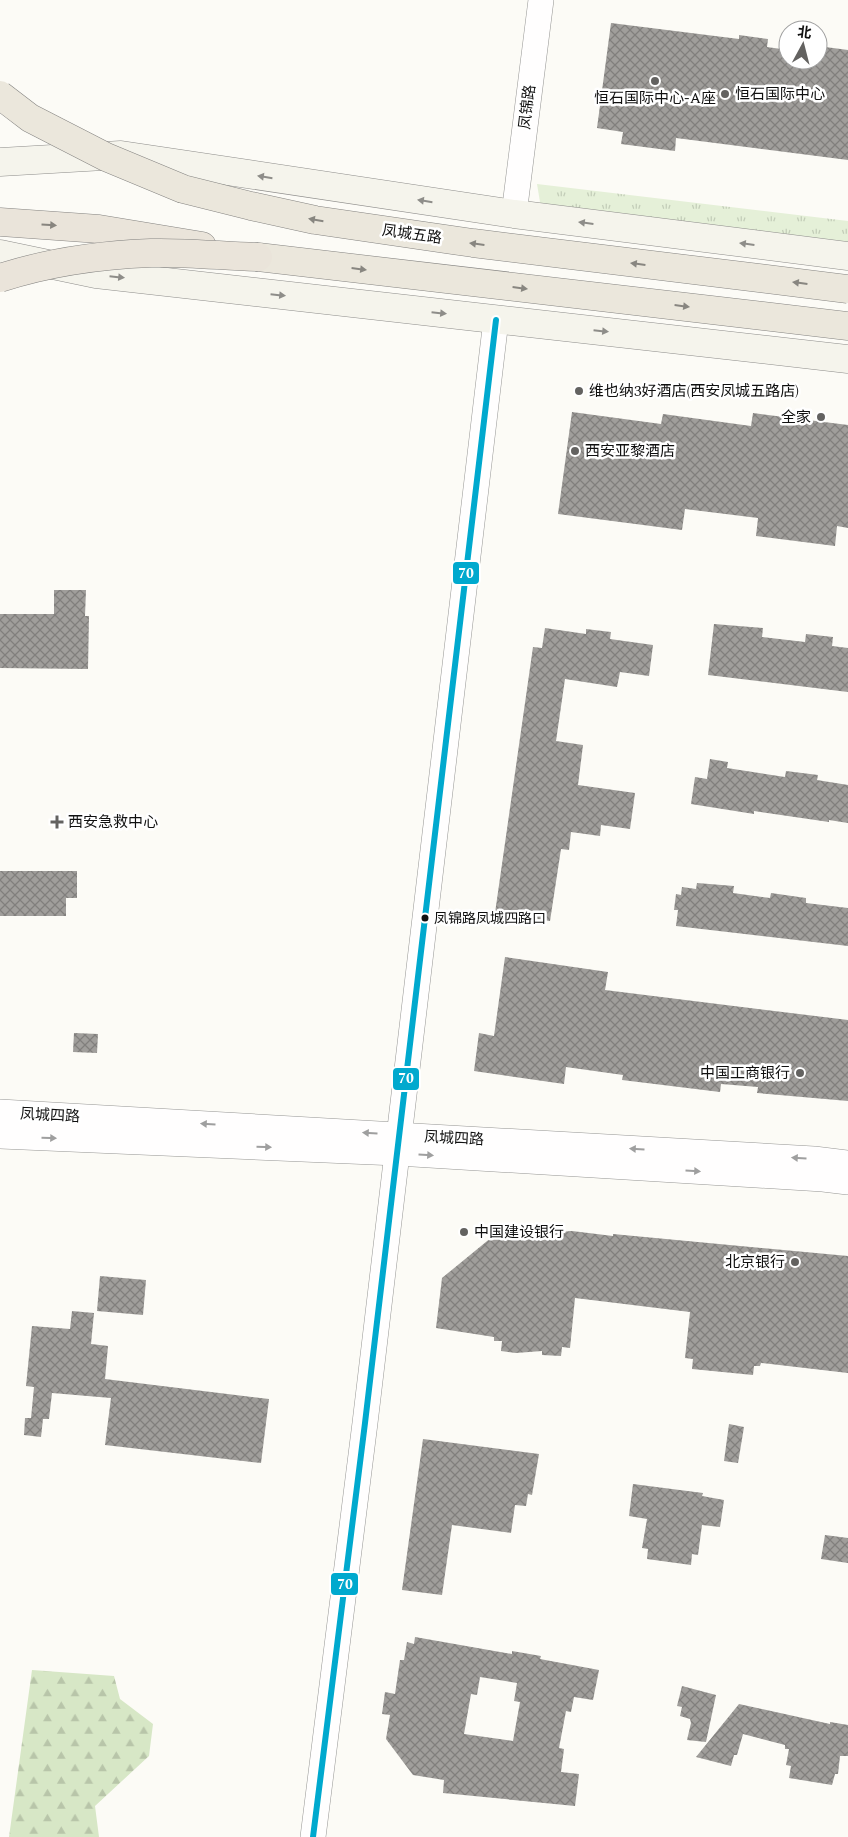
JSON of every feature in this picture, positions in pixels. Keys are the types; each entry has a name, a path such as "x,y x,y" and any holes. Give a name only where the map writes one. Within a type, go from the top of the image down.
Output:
{"highway":[{"path":"0,222 99,229 258,257"},
{"path":"0,278 29,268 90,257 152,253 258,257"}],"main road":[{"name":"凤城五路","path":"0,95 30,118 106,157 183,189 251,206 315,220 473,244 848,289"},
{"path":"0,162 121,155 514,214 848,256"},
{"path":"0,254 96,274 848,359"},
{"path":"258,257 848,326"}],"street":[{"name":"凤锦路","path":"514,214 540,0"},
{"path":"313,1837 496,320"},
{"name":"凤城四路","path":"0,1112 848,1182"},
{"name":"凤城四路","path":"0,1136 397,1144 814,1159 848,1163"}],"green space":[{"path":"537,184 848,221 848,266 551,223 540,202"},
{"path":"32,1670 114,1676 120,1699 153,1724 149,1756 95,1806 99,1837 9,1837"}],"building":[{"name":"恒石国际中心","path":"611,23 739,39 739,35 768,39 767,47 778,49 778,70 828,70 828,47 848,50 848,160 676,138 675,151 621,144 623,132 597,128"},
{"path":"572,412 661,424 663,414 751,426 753,413 848,425 848,528 837,526 835,546 756,536 758,518 685,509 682,530 558,514"},
{"path":"54,590 86,590 85,616 89,616 88,669 0,668 0,614 54,614"},
{"path":"714,624 763,628 762,637 805,642 806,634 833,637 832,646 848,648 848,692 708,675"},
{"path":"545,628 586,634 586,629 611,632 610,639 653,645 649,676 620,672 617,687 565,679 556,741 583,745 578,785 635,793 630,829 601,825 600,836 571,832 569,850 561,849 550,921 495,913 533,647 542,648"},
{"path":"710,759 728,762 727,768 785,777 786,771 818,775 817,780 848,785 848,823 754,811 754,814 691,804 695,777 707,779"},
{"path":"0,871 77,871 77,898 66,898 66,916 0,916"},
{"path":"697,883 734,886 733,893 770,898 771,893 806,898 806,903 848,908 848,946 676,926 678,910 674,910 676,894 681,895 682,887 696,889"},
{"path":"505,957 608,972 605,990 848,1020 848,1101 757,1093 758,1087 721,1084 720,1092 622,1080 623,1075 566,1067 564,1084 474,1071 479,1033 494,1036"},
{"path":"74,1033 98,1034 97,1053 73,1052"},
{"path":"572,1231 848,1256 848,1373 761,1363 760,1366 754,1366 753,1375 692,1369 693,1359 685,1358 690,1312 575,1298 570,1348 562,1347 561,1356 542,1355 542,1351 516,1353 501,1351 502,1341 494,1341 494,1337 436,1328 442,1278 492,1237"},
{"path":"100,1276 146,1280 143,1315 97,1311"},
{"path":"72,1311 94,1313 91,1344 108,1346 105,1379 269,1399 261,1463 105,1445 111,1398 52,1393 49,1419 43,1419 41,1437 24,1435 25,1418 31,1418 34,1387 26,1386 32,1326 70,1329"},
{"path":"729,1424 744,1427 738,1463 724,1461"},
{"path":"423,1439 539,1454 532,1495 528,1494 526,1506 515,1505 511,1533 452,1525 442,1595 402,1590"},
{"path":"633,1484 703,1493 702,1496 724,1500 720,1527 702,1525 698,1555 692,1554 691,1565 647,1559 648,1549 642,1548 647,1519 629,1516"},
{"path":"825,1535 848,1538 848,1563 821,1559"},
{"path":"415,1637 512,1654 512,1651 541,1656 540,1659 599,1670 593,1700 574,1697 571,1712 566,1711 559,1748 564,1749 561,1772 579,1774 575,1806 443,1793 444,1780 413,1775 386,1739 390,1715 382,1714 385,1692 395,1694 400,1660 404,1660 407,1642 414,1644","holes":["480,1677 517,1683 514,1701 520,1702 513,1741 464,1734 471,1694 477,1695"]},
{"path":"682,1686 716,1695 706,1742 687,1740 691,1723 690,1719 680,1716 682,1707 677,1706"},
{"path":"739,1704 830,1724 830,1722 848,1725 848,1756 840,1756 838,1774 835,1774 832,1785 789,1778 791,1766 786,1765 789,1749 785,1749 785,1745 743,1734 737,1755 734,1755 731,1766 696,1757"}],"transit line":[{"name":"70","path":"313,1837 365,1423 496,320"}],"place":[{"name":"恒石国际中心-A座","path":"655,81"},
{"name":"恒石国际中心","path":"725,94"},
{"name":"维也纳3好酒店(西安凤城五路店)","path":"579,391"},
{"name":"全家","path":"821,417"},
{"name":"西安亚黎酒店","path":"575,451"},
{"name":"西安急救中心","path":"57,822"},
{"name":"凤锦路凤城四路口","path":"425,918"},
{"name":"中国工商银行","path":"800,1073"},
{"name":"中国建设银行","path":"464,1232"},
{"name":"北京银行","path":"795,1262"}]}
